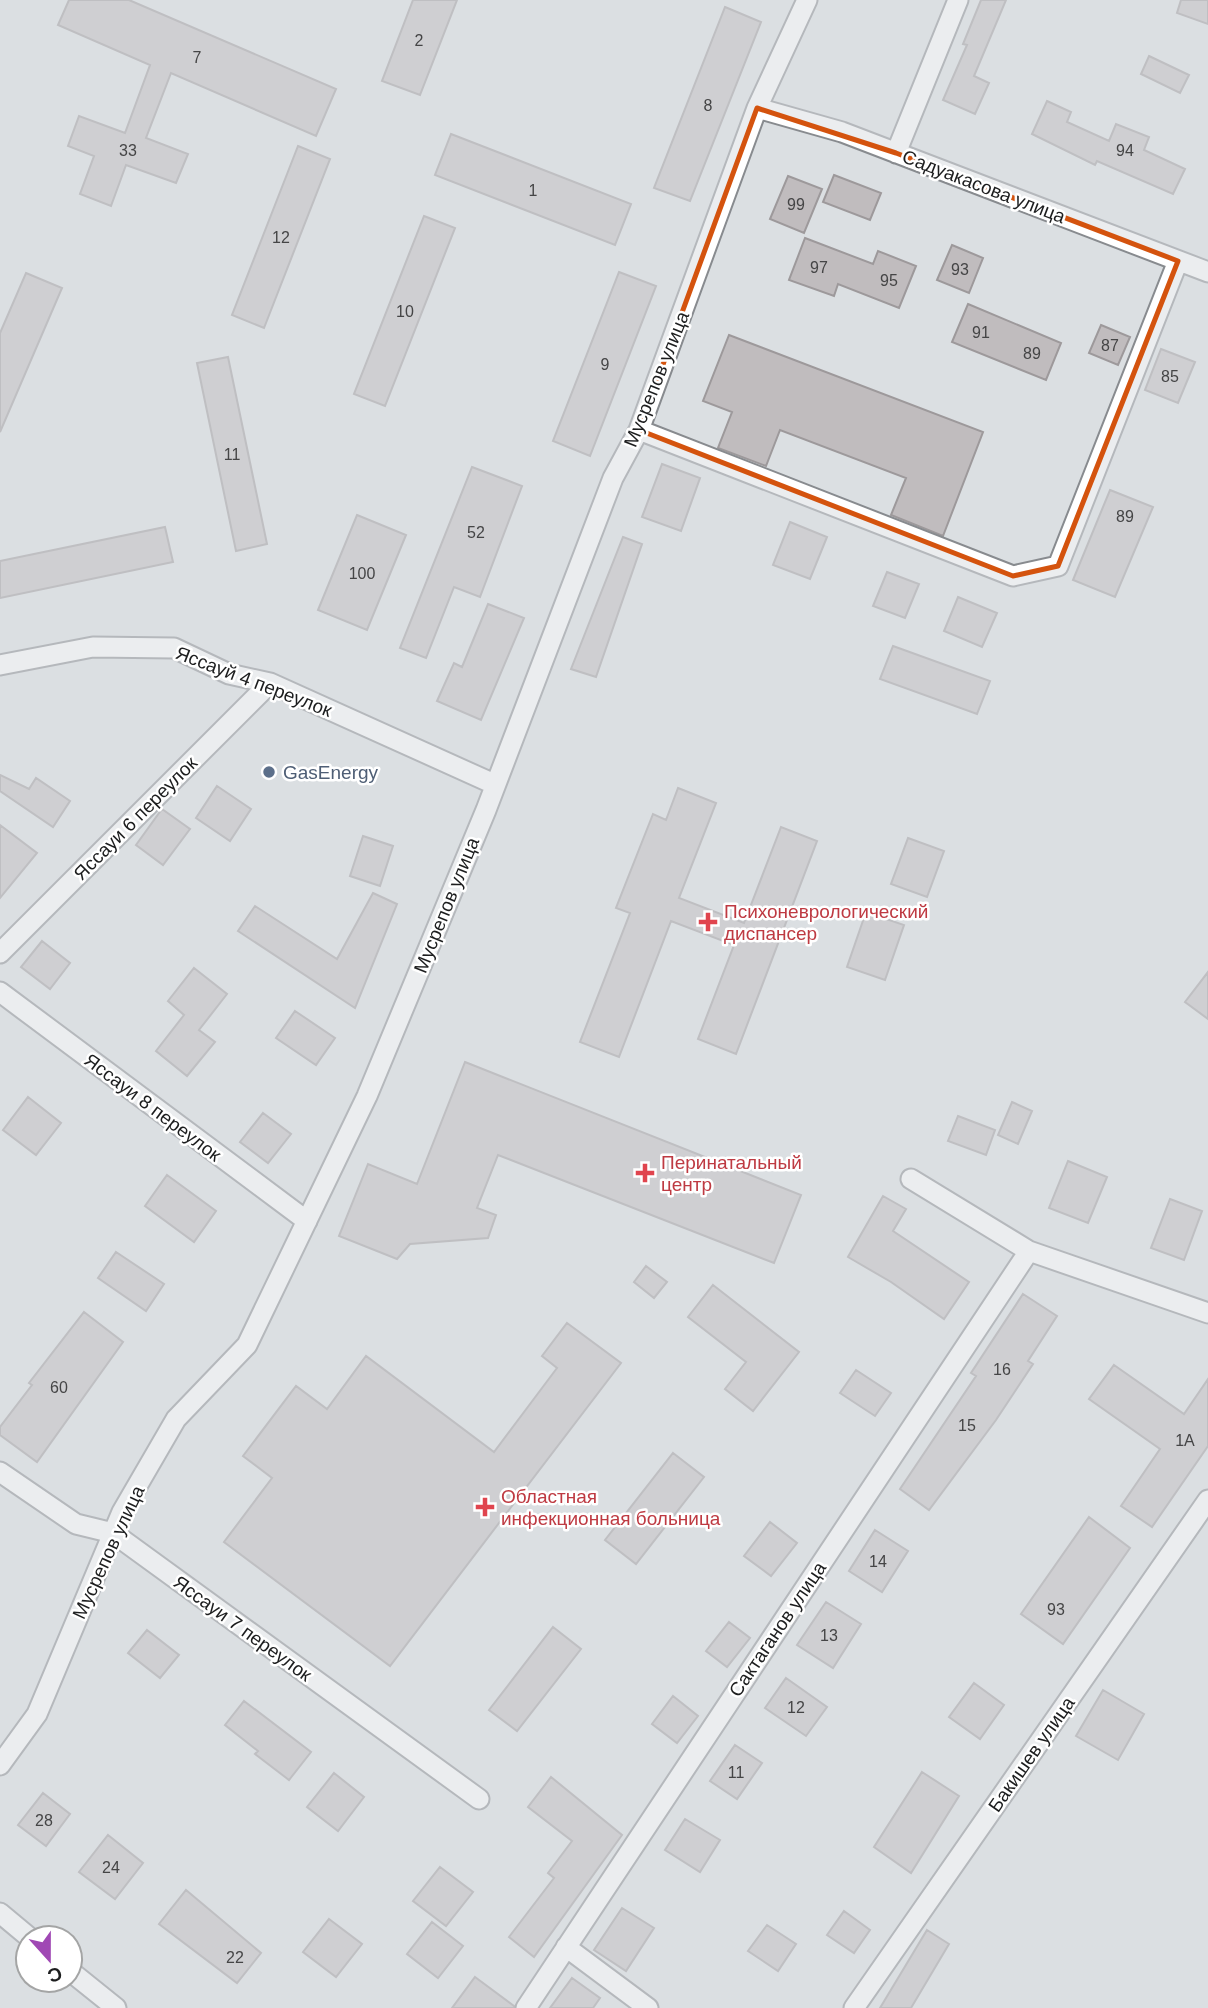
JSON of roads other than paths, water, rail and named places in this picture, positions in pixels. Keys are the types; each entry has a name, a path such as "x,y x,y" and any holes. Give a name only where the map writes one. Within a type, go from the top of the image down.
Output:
{"street":[{"name":"Мусрепов улица","path":"0,1765 37,1714 113,1533 176,1419 247,1345 367,1096 494,784 613,478 639,430 757,108 807,0"},
{"path":"896,153 958,0"},
{"name":"Садуакасова улица","path":"757,108 842,132 1208,272"},
{"path":"639,430 1013,576 1058,566 1178,261"},
{"name":"Яссауй 4 переулок","path":"0,665 93,647 174,648 229,674 270,683 494,784"},
{"name":"Яссауи 6 переулок","path":"0,953 270,683"},
{"name":"Яссауи 8 переулок","path":"0,992 307,1221"},
{"path":"911,1179 1029,1251 1208,1313"},
{"name":"Сактаганов улица","path":"526,2008 1029,1251"},
{"name":"Яссауи 7 переулок","path":"0,1472 76,1524 113,1533 479,1800"},
{"name":"Бакишев улица","path":"854,2008 1208,1500"},
{"path":"0,1913 14,1925"},
{"path":"566,1947 648,2008"},
{"path":"84,1982 116,2008"}],"place":[{"name":"GasEnergy","path":"269,772"},
{"name":"Психоневрологический диспансер","path":"708,922"},
{"name":"Перинатальный центр","path":"645,1173"},
{"name":"Областная инфекционная больница","path":"485,1507"}]}
